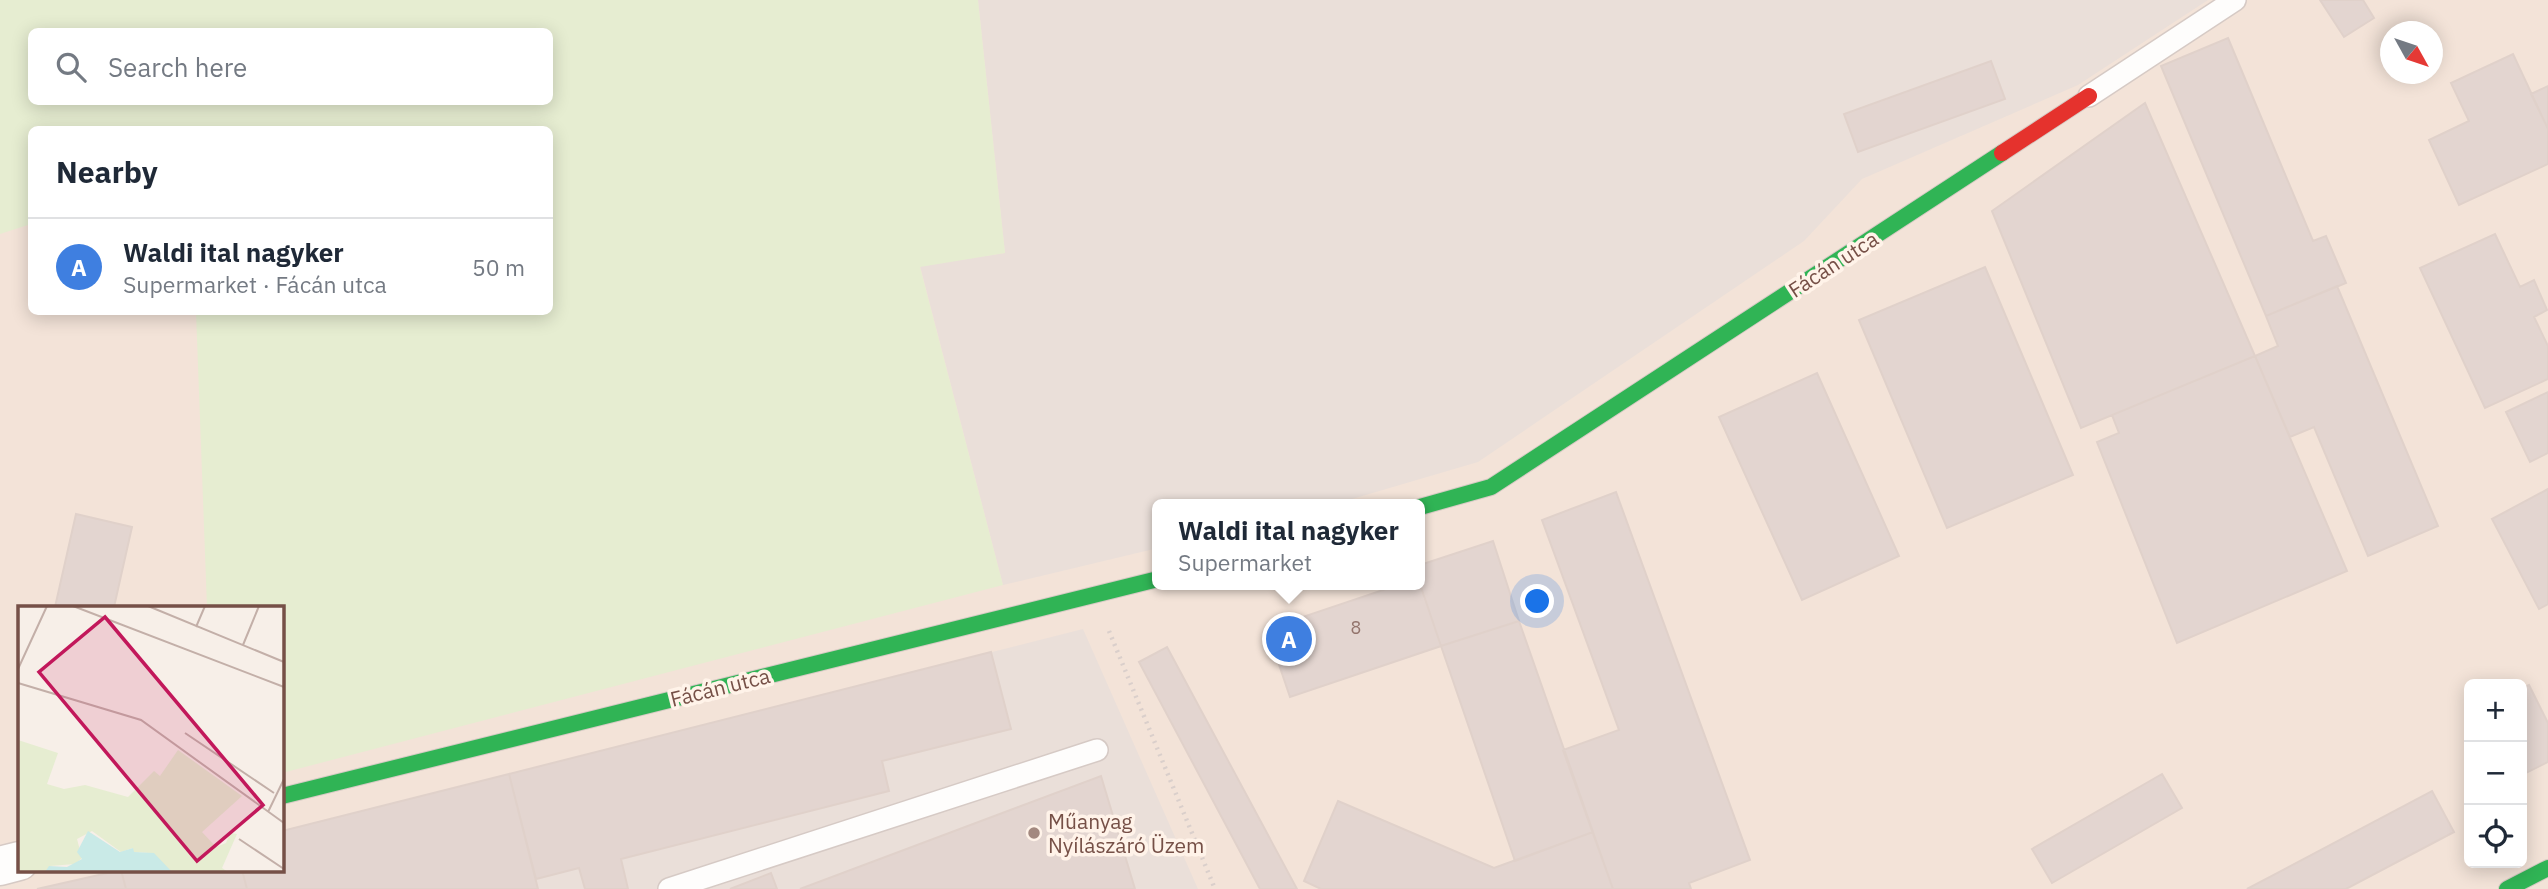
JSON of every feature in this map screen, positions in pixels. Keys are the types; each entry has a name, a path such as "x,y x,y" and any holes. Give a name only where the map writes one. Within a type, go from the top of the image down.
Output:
{"street":[{"name":"Fácán utca","path":"1425,506 1491,487 2089,96"},
{"name":"Fácán utca","path":"284,796 1152,580"},
{"path":"0,866 18,861"},
{"path":"2507,889 2548,868"}],"lane":[{"name":"Fácán utca","path":"2089,96 2235,0"},
{"path":"669,889 1097,750"}],"path":[{"path":"1094,595 1215,889"}],"shaded area":[{"path":"0,0 2548,0 2548,889 0,889"},
{"path":"978,0 2208,0 2078,85 1862,179 1804,241 1478,462 1352,499 1152,499 1152,549 1003,585 920,266 1005,253"},
{"path":"1083,629 1198,889 37,889 113,872 284,872 284,830"}],"green space":[{"path":"0,0 978,0 1005,253 920,267 1003,585 284,772 284,606 207,606 196,315 553,315 553,126 28,126 28,225 0,234"}],"building":[{"path":"2320,0 2363,0 2374,18 2344,37"},
{"path":"2228,38 2313,241 2326,236 2346,283 2266,316 2161,66"},
{"path":"2513,54 2548,129 2548,164 2459,205 2429,140 2469,121 2451,83"},
{"path":"1991,61 2005,99 1858,152 1844,114"},
{"path":"2548,86 2548,129 2531,94"},
{"path":"2145,103 2255,356 2081,428 1992,211"},
{"path":"2495,234 2520,287 2534,280 2547,310 2534,317 2548,346 2548,379 2485,408 2420,268"},
{"path":"1985,267 2073,475 1947,528 1859,320"},
{"path":"2337,286 2438,526 2368,556 2314,427 2290,437 2255,356 2278,346 2266,316"},
{"path":"2255,356 2347,571 2177,643 2097,442 2119,433 2112,415"},
{"path":"1817,373 1899,556 1802,600 1719,417"},
{"path":"2548,392 2548,453 2530,462 2506,412"},
{"path":"2548,489 2548,604 2539,609 2492,519"},
{"path":"1616,492 1750,860 1689,883 1691,889 1613,889 1563,750 1619,730 1542,520"},
{"path":"76,514 132,527 114,606 55,606"},
{"path":"1493,541 1519,621 1441,646 1422,590 1425,590 1425,563"},
{"path":"1383,590 1422,590 1441,646 1290,697 1267,629"},
{"path":"1519,621 1593,832 1515,861 1441,646"},
{"path":"1167,647 1297,889 1260,889 1139,662"},
{"path":"991,652 1011,729 882,761 889,791 621,859 628,889 585,889 579,868 536,879 509,774"},
{"path":"2529,685 2548,723 2548,762 2527,772 2527,742"},
{"path":"509,774 538,889 247,889 243,872 284,872 284,830"},
{"path":"2162,774 2182,808 2052,883 2032,849"},
{"name":"Műanyag Nyílászáró Üzem","path":"1101,776 1135,889 800,889"},
{"path":"2432,791 2454,832 2346,889 2247,889"},
{"path":"1338,801 1494,868 1593,832 1613,889 1321,889 1304,881"},
{"path":"122,872 126,889 37,889"},
{"path":"122,872 243,872 247,889 126,889"},
{"path":"771,873 777,889 730,889"}],"traffic: fast":[{"path":"1425,506 1491,487 2002,153"},
{"path":"284,796 1152,580"},
{"path":"2507,889 2548,868"}],"traffic: jam":[{"path":"2002,153 2089,96"}],"place":[{"name":"Waldi ital nagyker","path":"1289,639"},
{"name":"Műanyag Nyílászáró Üzem","path":"1034,833"}]}
